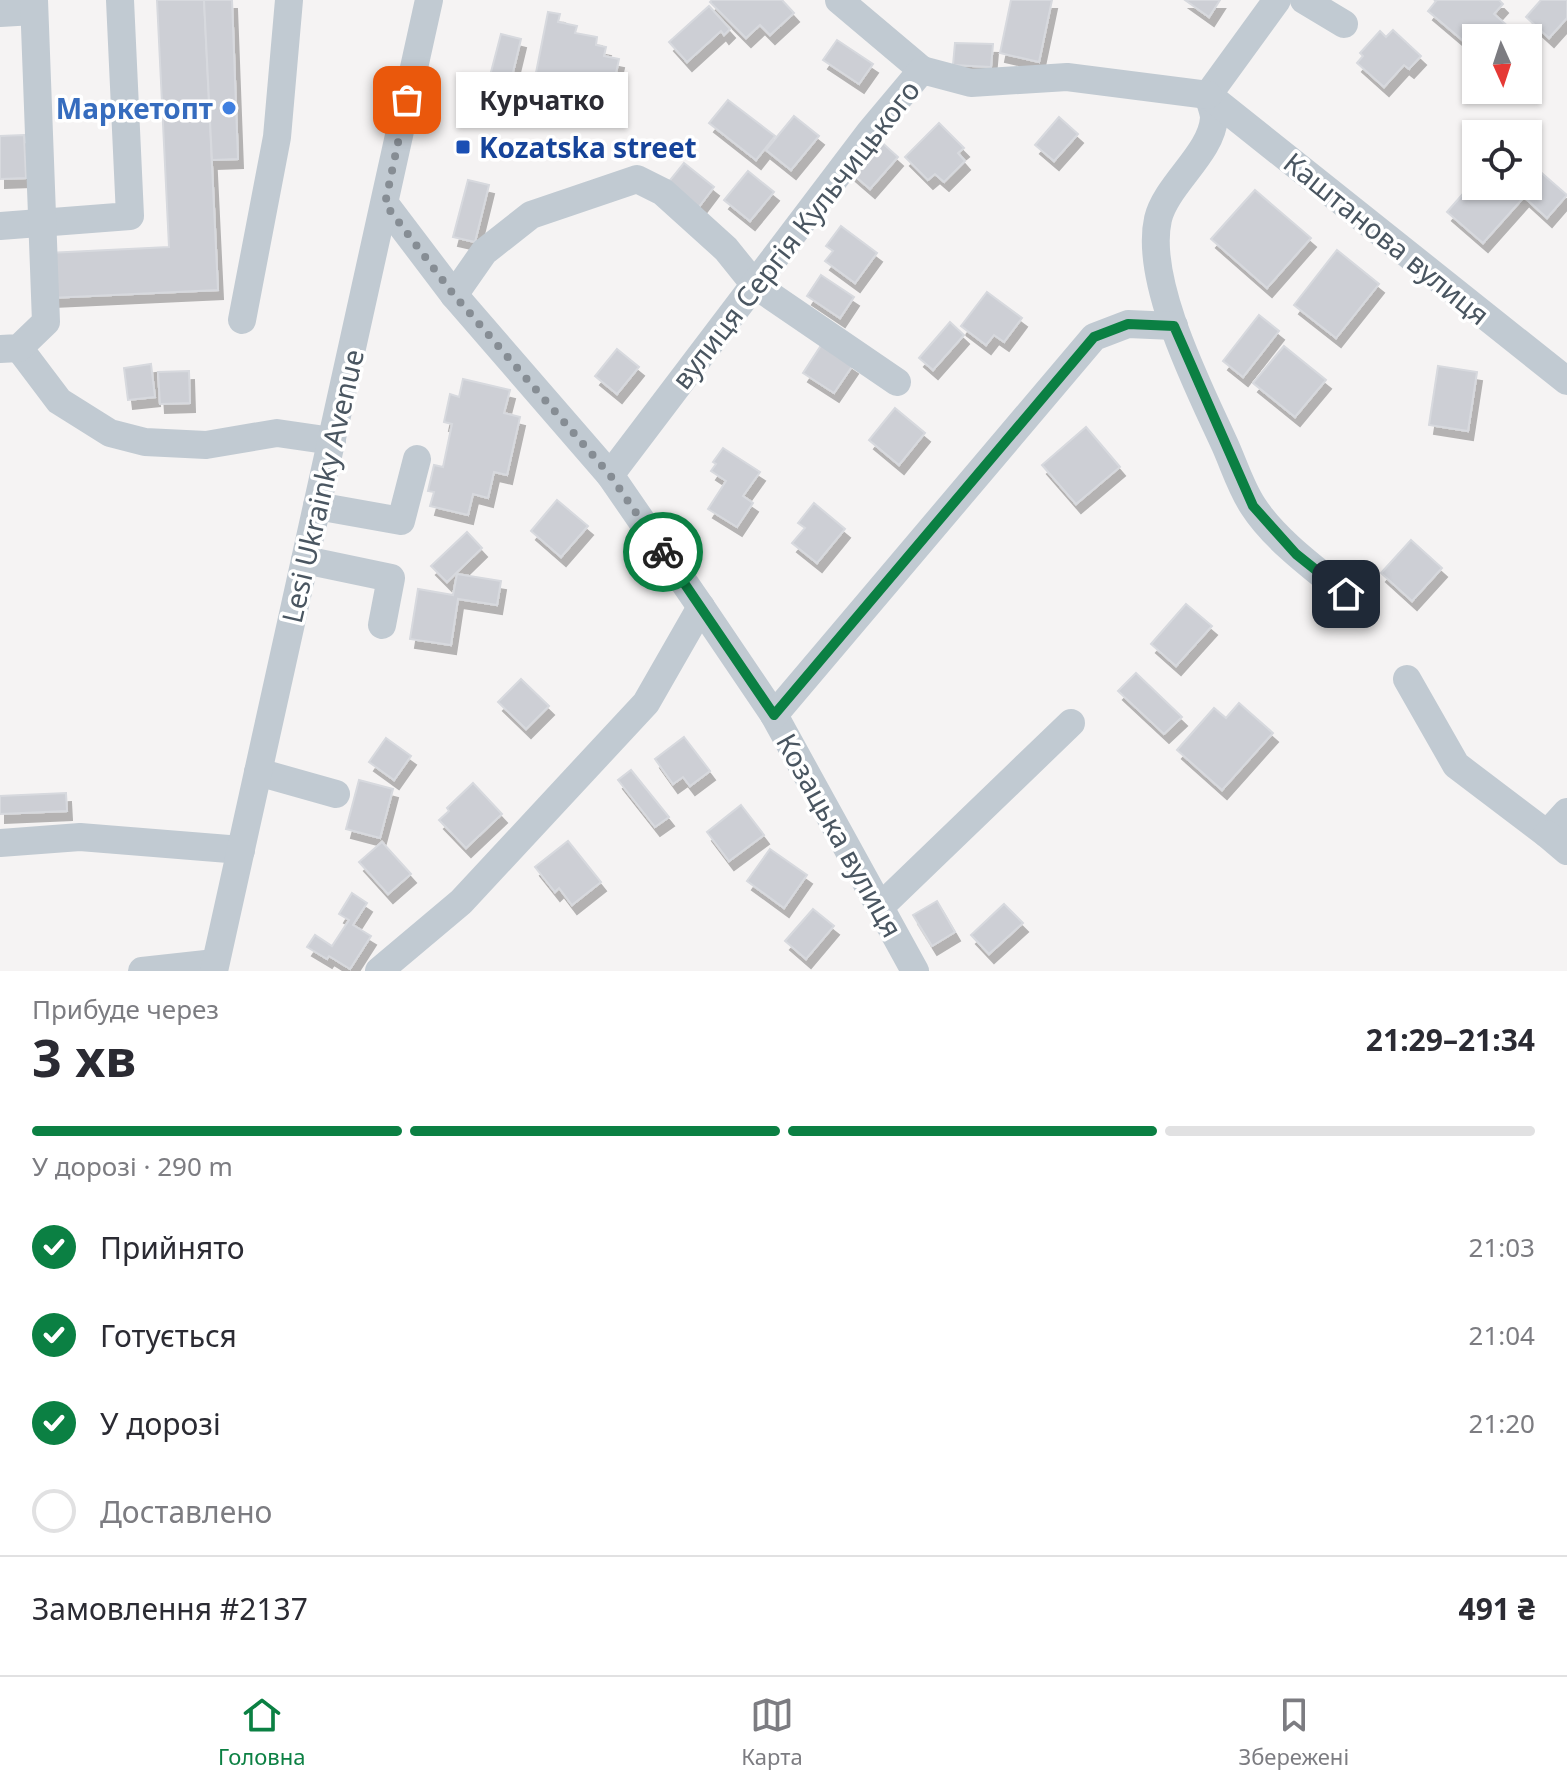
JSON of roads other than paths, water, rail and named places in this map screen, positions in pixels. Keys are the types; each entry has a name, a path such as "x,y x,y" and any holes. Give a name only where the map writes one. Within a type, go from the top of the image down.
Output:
{"street":[{"path":"0,226 130,216 120,0"},
{"path":"242,320 277,137 289,0"},
{"name":"Lesi Ukrainky Avenue","path":"214,967 429,0"},
{"path":"839,0 922,70"},
{"path":"1277,0 1208,95 1214,118 1206,141 1158,215 1155,235 1158,270 1174,326 1253,506 1296,554 1346,594"},
{"path":"1304,0 1344,24"},
{"path":"0,13 34,6 46,322 9,348 59,401 110,433 145,442 206,445 277,433 332,441"},
{"name":"вулиця Сергія Кульчицького","path":"610,475 870,132 922,70 971,83 1067,77 1208,95"},
{"name":"Каштанова вулиця","path":"1208,95 1567,381"},
{"path":"454,295 484,252 531,215 637,179 663,192 726,249 755,285 897,382"},
{"name":"Козацька вулиця","path":"385,204 454,295 610,475 774,715 915,971"},
{"path":"774,715 1094,337 1128,324 1174,326"},
{"path":"317,506 401,521 417,459"},
{"path":"305,560 391,578 382,625"},
{"path":"379,971 461,902 646,703 701,607"},
{"path":"1407,679 1456,765 1557,842 1567,812"},
{"path":"880,907 1071,723"},
{"path":"258,772 336,793"},
{"path":"0,843 80,837 241,850"},
{"path":"144,971 214,967"}],"place":[{"name":"Курчатко","path":"407,100"},
{"name":"Маркетопт","path":"229,108"},
{"name":"Kozatska street","path":"463,147"}]}
